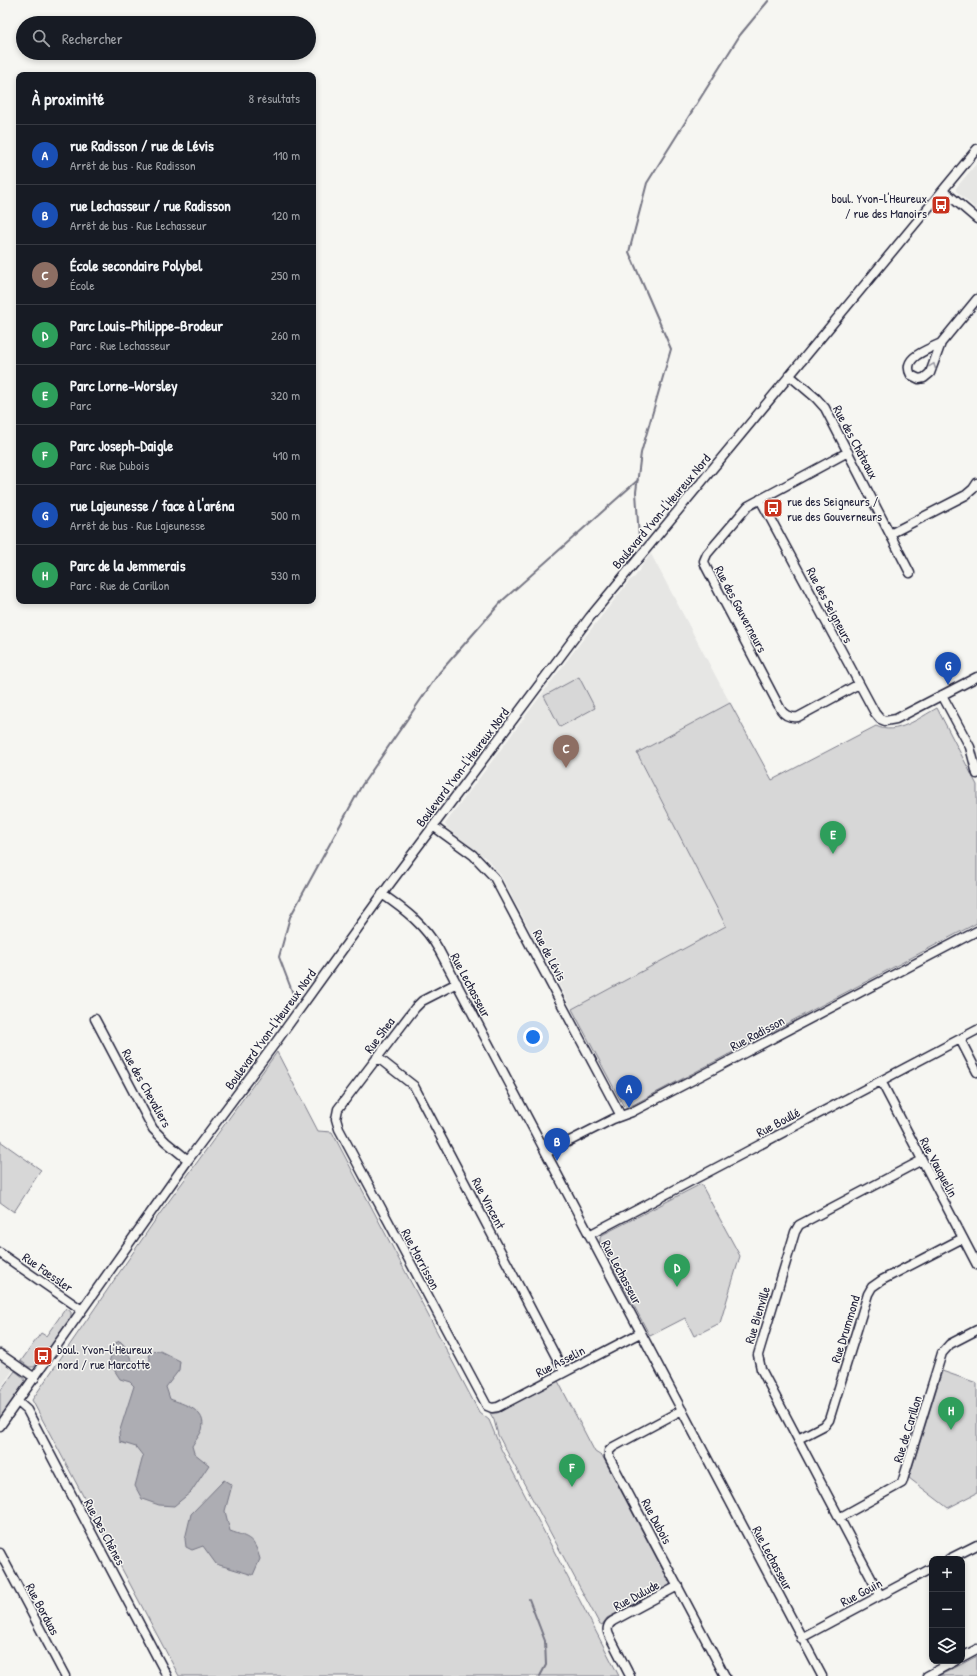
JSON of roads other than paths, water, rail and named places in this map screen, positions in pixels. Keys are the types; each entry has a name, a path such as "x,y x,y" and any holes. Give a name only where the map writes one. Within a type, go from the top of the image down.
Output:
{"street":[{"name":"Boulevard Yvon-l'Heureux Nord","path":"0,1426 188,1160 276,1042 382,894 590,617 977,149"},
{"path":"943,190 977,219"},
{"path":"941,343 933,368 929,375 919,379 912,376 909,368 911,360 941,343 977,299"},
{"name":"Rue des Châteaux","path":"789,375 822,404 910,573"},
{"name":"Rue des Gouverneurs","path":"848,452 748,506 742,511 707,554 704,563 781,710 788,717 798,717 859,684"},
{"path":"890,534 966,495 977,483"},
{"name":"Rue des Seigneurs","path":"760,499 875,713 882,720 890,721 942,695"},
{"path":"977,677 942,695 970,747 977,774"},
{"name":"Rue de Lévis","path":"433,826 473,855 494,877 621,1116"},
{"name":"Rue Lechasseur","path":"382,894 411,915 427,931 440,950 640,1333 822,1676"},
{"name":"Rue Radisson","path":"546,1153 613,1119 632,1112 977,931"},
{"name":"Rue Shea","path":"336,1118 338,1109 418,1004 457,983"},
{"name":"Rue des Chevaliers","path":"95,1019 153,1129 188,1160"},
{"name":"Rue Boullé","path":"589,1235 977,1030"},
{"path":"960,1039 977,1072"},
{"name":"Rue Vincent","path":"377,1057 414,1086 564,1372"},
{"name":"Rue Vauquelin","path":"881,1081 977,1264"},
{"name":"Rue Morrisson","path":"336,1118 339,1128 481,1397 485,1404 490,1408"},
{"name":"Rue Bienville","path":"880,1596 760,1367 758,1358 760,1347 796,1230 806,1221 922,1160"},
{"name":"Rue Drummond","path":"798,1439 825,1425 829,1420 868,1294 872,1287 882,1280 963,1238"},
{"name":"Rue Faessler","path":"0,1253 82,1310"},
{"name":"Rue de Carillon","path":"839,1518 902,1483 942,1353 950,1344 977,1330"},
{"name":"Rue Asselin","path":"490,1408 498,1407 640,1333"},
{"path":"0,1354 35,1378"},
{"name":"Rue Des Chênes","path":"18,1402 27,1410 167,1676"},
{"name":"Rue Dubois","path":"682,1410 613,1446 608,1455 725,1676"},
{"path":"955,1556 977,1544"},
{"name":"Rue Borduas","path":"0,1553 65,1676"},
{"name":"Rue Gouin","path":"802,1638 929,1570"},
{"name":"Rue Dulude","path":"630,1676 608,1635 608,1627 613,1621 678,1586"},
{"path":"965,1655 977,1649"},
{"path":"927,1676 949,1664"}],"waterway":[{"path":"639,538 636,492 641,453 671,349 629,252 647,183 740,35 769,0"},
{"path":"295,999 279,957 290,917 362,785 439,673 503,600 638,480"},
{"path":"529,1599 545,1641 546,1665 540,1676"}],"place":[{"name":"boul. Yvon-l'Heureux / rue des Manoirs","path":"941,205"},
{"name":"rue des Seigneurs / rue des Gouverneurs","path":"773,508"},
{"name":"rue Lajeunesse / face à l'aréna","path":"948,685"},
{"name":"École secondaire Polybel","path":"566,768"},
{"name":"Parc Lorne-Worsley","path":"833,854"},
{"name":"rue Radisson / rue de Lévis","path":"629,1108"},
{"name":"rue Lechasseur / rue Radisson","path":"557,1161"},
{"name":"Parc Louis-Philippe-Brodeur","path":"677,1287"},
{"name":"boul. Yvon-l'Heureux nord / rue Marcotte","path":"43,1356"},
{"name":"Parc de la Jemmerais","path":"951,1430"},
{"name":"Parc Joseph-Daigle","path":"572,1487"}]}
